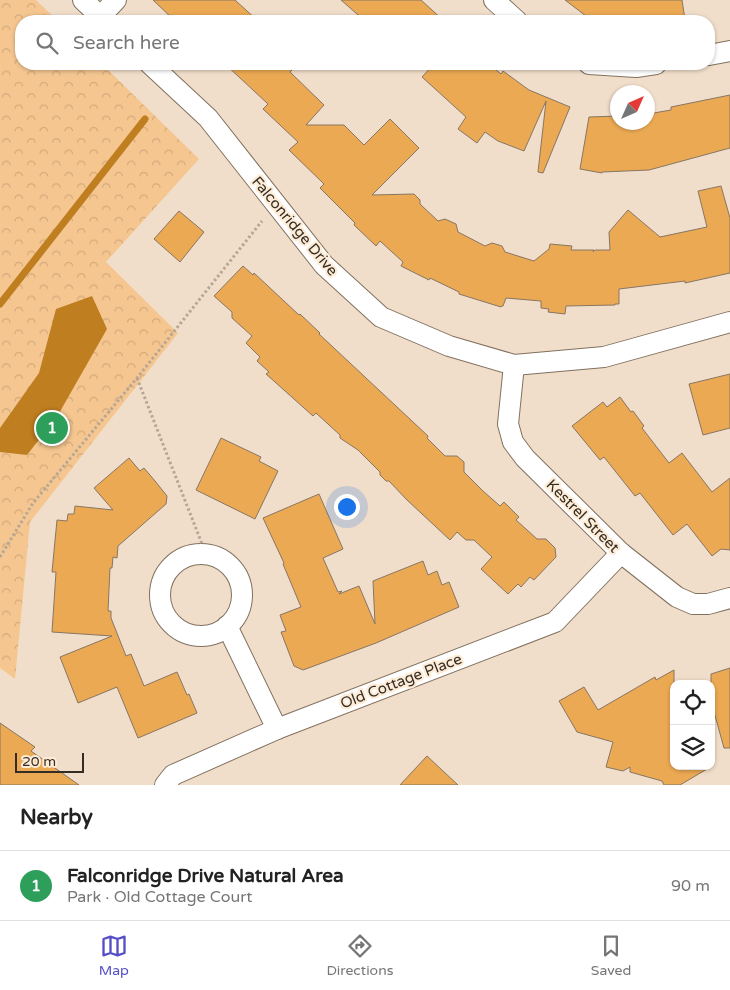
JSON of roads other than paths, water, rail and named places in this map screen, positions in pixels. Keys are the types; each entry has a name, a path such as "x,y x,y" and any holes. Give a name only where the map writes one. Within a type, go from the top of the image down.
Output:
{"street":[{"path":"83,0 99,15"},
{"path":"106,15 116,0"},
{"path":"494,0 510,15"},
{"path":"715,54 730,51"},
{"name":"Falconridge Drive","path":"156,70 208,118 324,265 381,317 449,346 514,365 604,357 730,322"},
{"name":"Kestrel Street","path":"514,365 508,424 514,442 526,458 621,553 677,597 694,604 708,604 730,598"},
{"name":"Old Cottage Place","path":"164,785 173,775 277,729 555,622 621,553"},
{"path":"197,554 206,554 220,558 231,567 239,579 242,593 236,616 227,626 214,634 200,636 186,633 171,623 163,611 160,598 161,584 165,575 174,564 183,558 197,554"},
{"path":"227,626 277,729"}],"waterway":[{"path":"0,304 145,119"}],"place":[{"name":"Falconridge Drive Natural Area","path":"52,428"}]}
